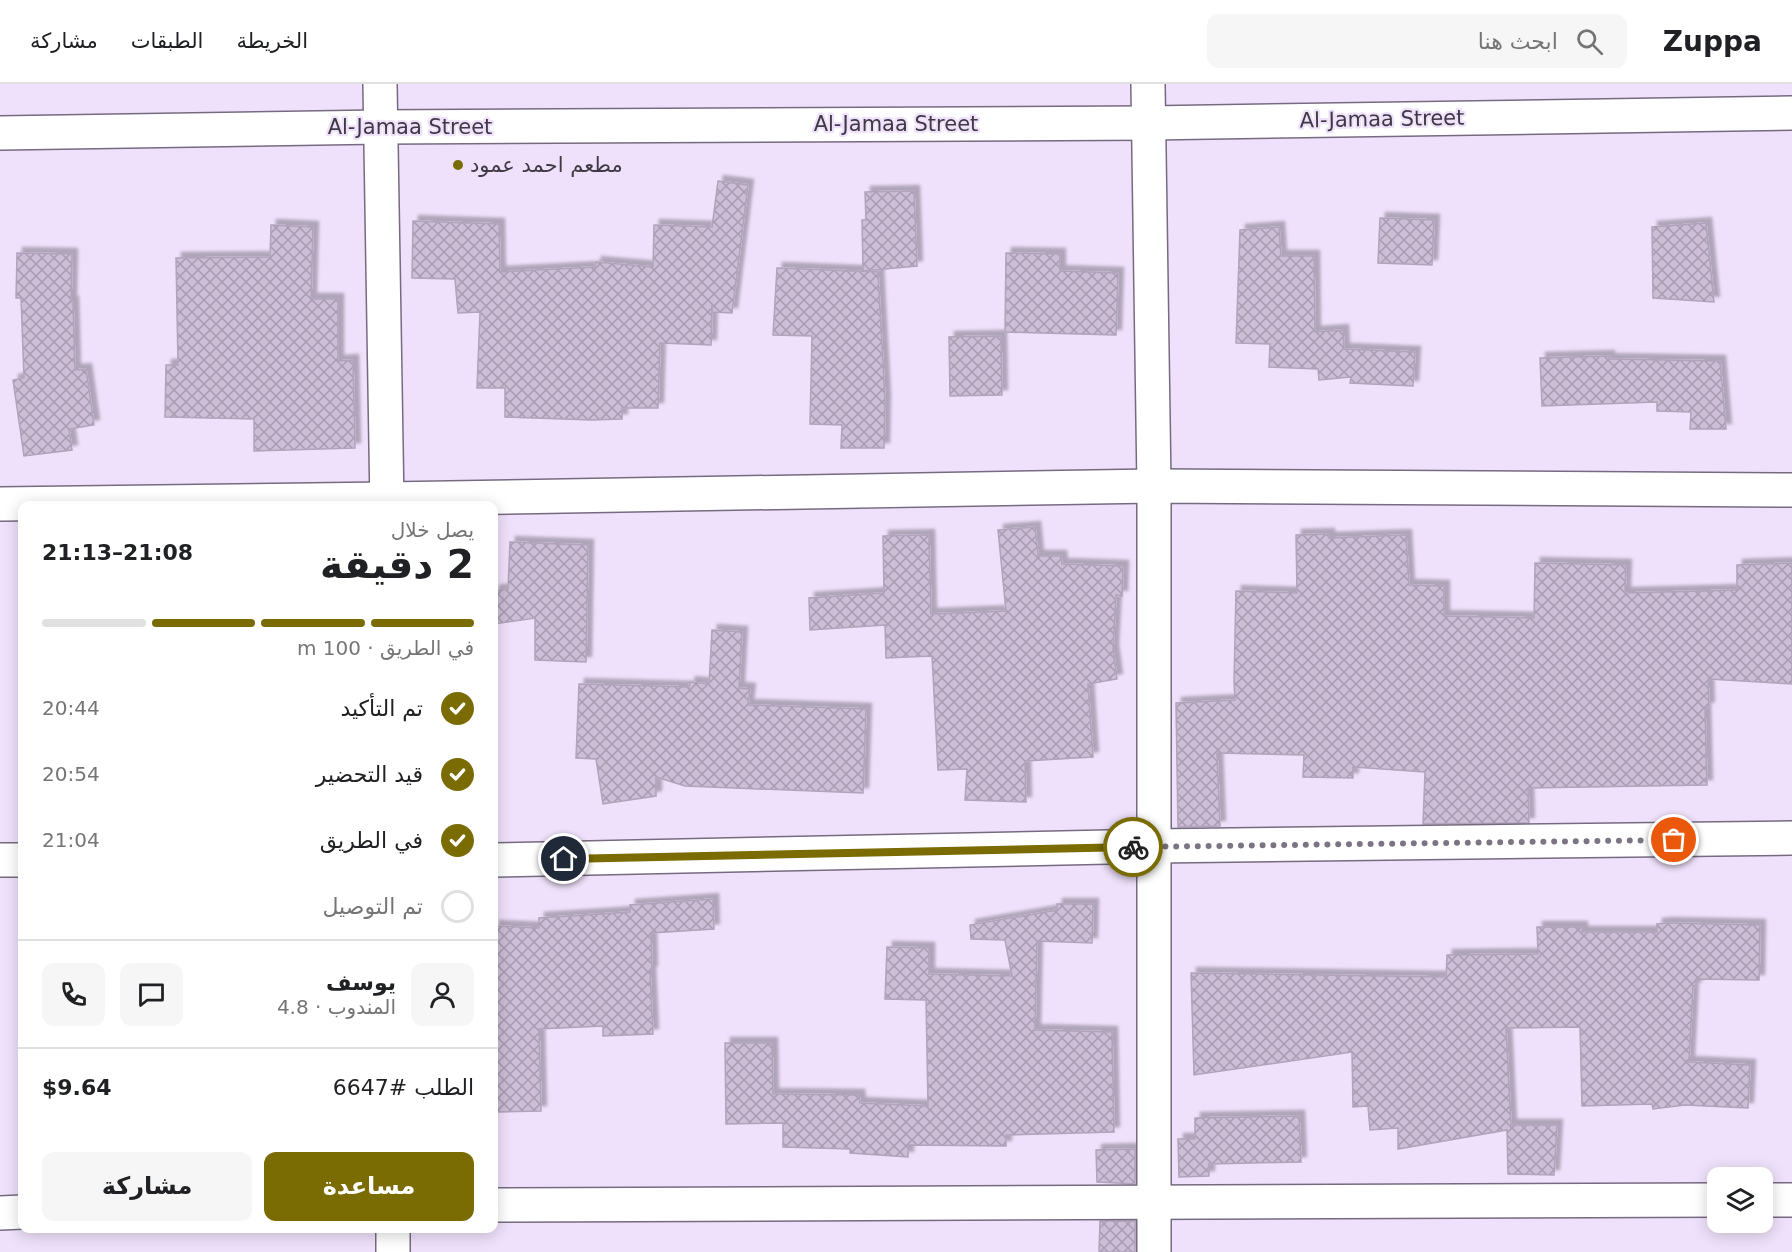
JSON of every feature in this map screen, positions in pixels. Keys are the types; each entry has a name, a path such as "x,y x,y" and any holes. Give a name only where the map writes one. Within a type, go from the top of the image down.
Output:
{"street":[{"path":"380,84 387,501"},
{"path":"1148,84 1154,486 1154,1252"},
{"name":"Al-Jamaa Street","path":"0,133 380,127 1149,123 1792,113"},
{"path":"435,501 1154,486 1792,490"},
{"path":"0,504 18,504"},
{"path":"498,860 1154,846 1792,838"},
{"path":"0,860 18,860"},
{"path":"498,1205 1707,1200"},
{"path":"1773,1200 1792,1200"},
{"path":"0,1213 18,1212"},
{"path":"393,1233 393,1252"}],"building":[{"path":"718,181 748,185 732,313 712,312 712,305 711,345 660,343 658,408 622,408 622,419 505,417 505,388 477,388 480,312 458,313 455,279 412,278 413,221 499,224 500,272 595,267 596,262 653,267 654,225 712,227"},
{"path":"914,191 917,266 863,271 862,220 866,220 865,192"},
{"path":"1380,218 1434,220 1432,265 1378,263"},
{"path":"1706,223 1714,302 1653,298 1652,227"},
{"path":"271,225 313,227 311,299 338,299 338,361 353,360 355,448 254,451 254,419 165,417 166,365 178,365 176,258 270,257"},
{"path":"1279,227 1281,256 1314,256 1315,332 1343,330 1344,349 1415,352 1413,386 1350,383 1351,377 1319,380 1318,369 1269,367 1270,344 1236,343 1240,230"},
{"path":"17,253 72,254 71,302 73,302 75,370 86,369 94,425 69,429 72,450 24,456 13,380 24,378 21,298 16,298"},
{"path":"1006,253 1060,254 1060,271 1118,273 1116,335 1005,332"},
{"path":"777,268 878,272 885,400 884,448 841,448 842,425 810,424 812,336 773,335"},
{"path":"1001,336 1002,395 950,396 949,337"},
{"path":"1609,356 1609,359 1720,361 1726,429 1690,429 1691,412 1657,411 1657,402 1542,406 1540,358"},
{"path":"1035,527 1038,556 1061,556 1062,564 1123,566 1122,596 1116,595 1113,650 1117,679 1088,684 1093,757 1025,761 1026,802 965,800 967,769 938,770 932,656 886,658 885,625 810,630 809,598 884,593 883,536 929,535 931,614 1006,611 998,530"},
{"path":"1329,534 1329,538 1406,535 1409,585 1444,586 1444,616 1534,618 1535,563 1626,565 1625,593 1737,590 1737,565 1792,563 1792,684 1708,679 1709,707 1705,708 1707,785 1528,788 1529,823 1423,824 1425,772 1353,767 1353,778 1303,777 1304,755 1217,753 1220,826 1178,827 1176,703 1235,700 1236,591 1297,593 1296,535"},
{"path":"510,542 588,545 586,662 535,660 535,618 498,623 498,590 508,589"},
{"path":"712,630 742,632 739,688 750,689 748,705 866,709 863,793 685,786 656,777 656,796 603,804 596,759 576,758 579,684 689,687 690,682 709,684"},
{"path":"713,899 714,929 651,933 653,1034 603,1036 603,1026 539,1029 541,1111 498,1112 498,926 539,928 539,918 630,912 630,905"},
{"path":"1057,904 1093,904 1092,943 1037,941 1035,1030 1112,1032 1114,1132 1006,1135 1006,1146 908,1145 908,1157 850,1153 850,1149 783,1147 783,1123 726,1124 725,1043 772,1043 773,1094 859,1095 860,1103 928,1106 926,1000 885,999 887,947 929,948 929,974 1012,976 1005,940 971,939 970,925 1057,910"},
{"path":"1657,924 1760,925 1759,980 1696,979 1696,987 1693,986 1689,1062 1750,1065 1748,1108 1685,1105 1653,1109 1652,1104 1582,1106 1580,1027 1506,1028 1511,1125 1557,1125 1554,1175 1508,1174 1507,1130 1398,1149 1398,1128 1370,1130 1368,1106 1353,1107 1352,1052 1194,1075 1191,973 1446,977 1447,955 1538,954 1537,927 1582,927 1582,932 1657,932"},
{"path":"1299,1116 1301,1162 1209,1164 1209,1176 1179,1177 1178,1139 1195,1139 1195,1118"},
{"path":"1135,1149 1135,1184 1097,1182 1096,1150"},
{"path":"1100,1221 1135,1221 1135,1252 1099,1252"}],"way so far":[{"path":"1133,847 1674,840"}],"place":[{"name":"مطعم احمد عمود","path":"458,165"}],"route":[{"path":"564,859 1133,847"}]}
